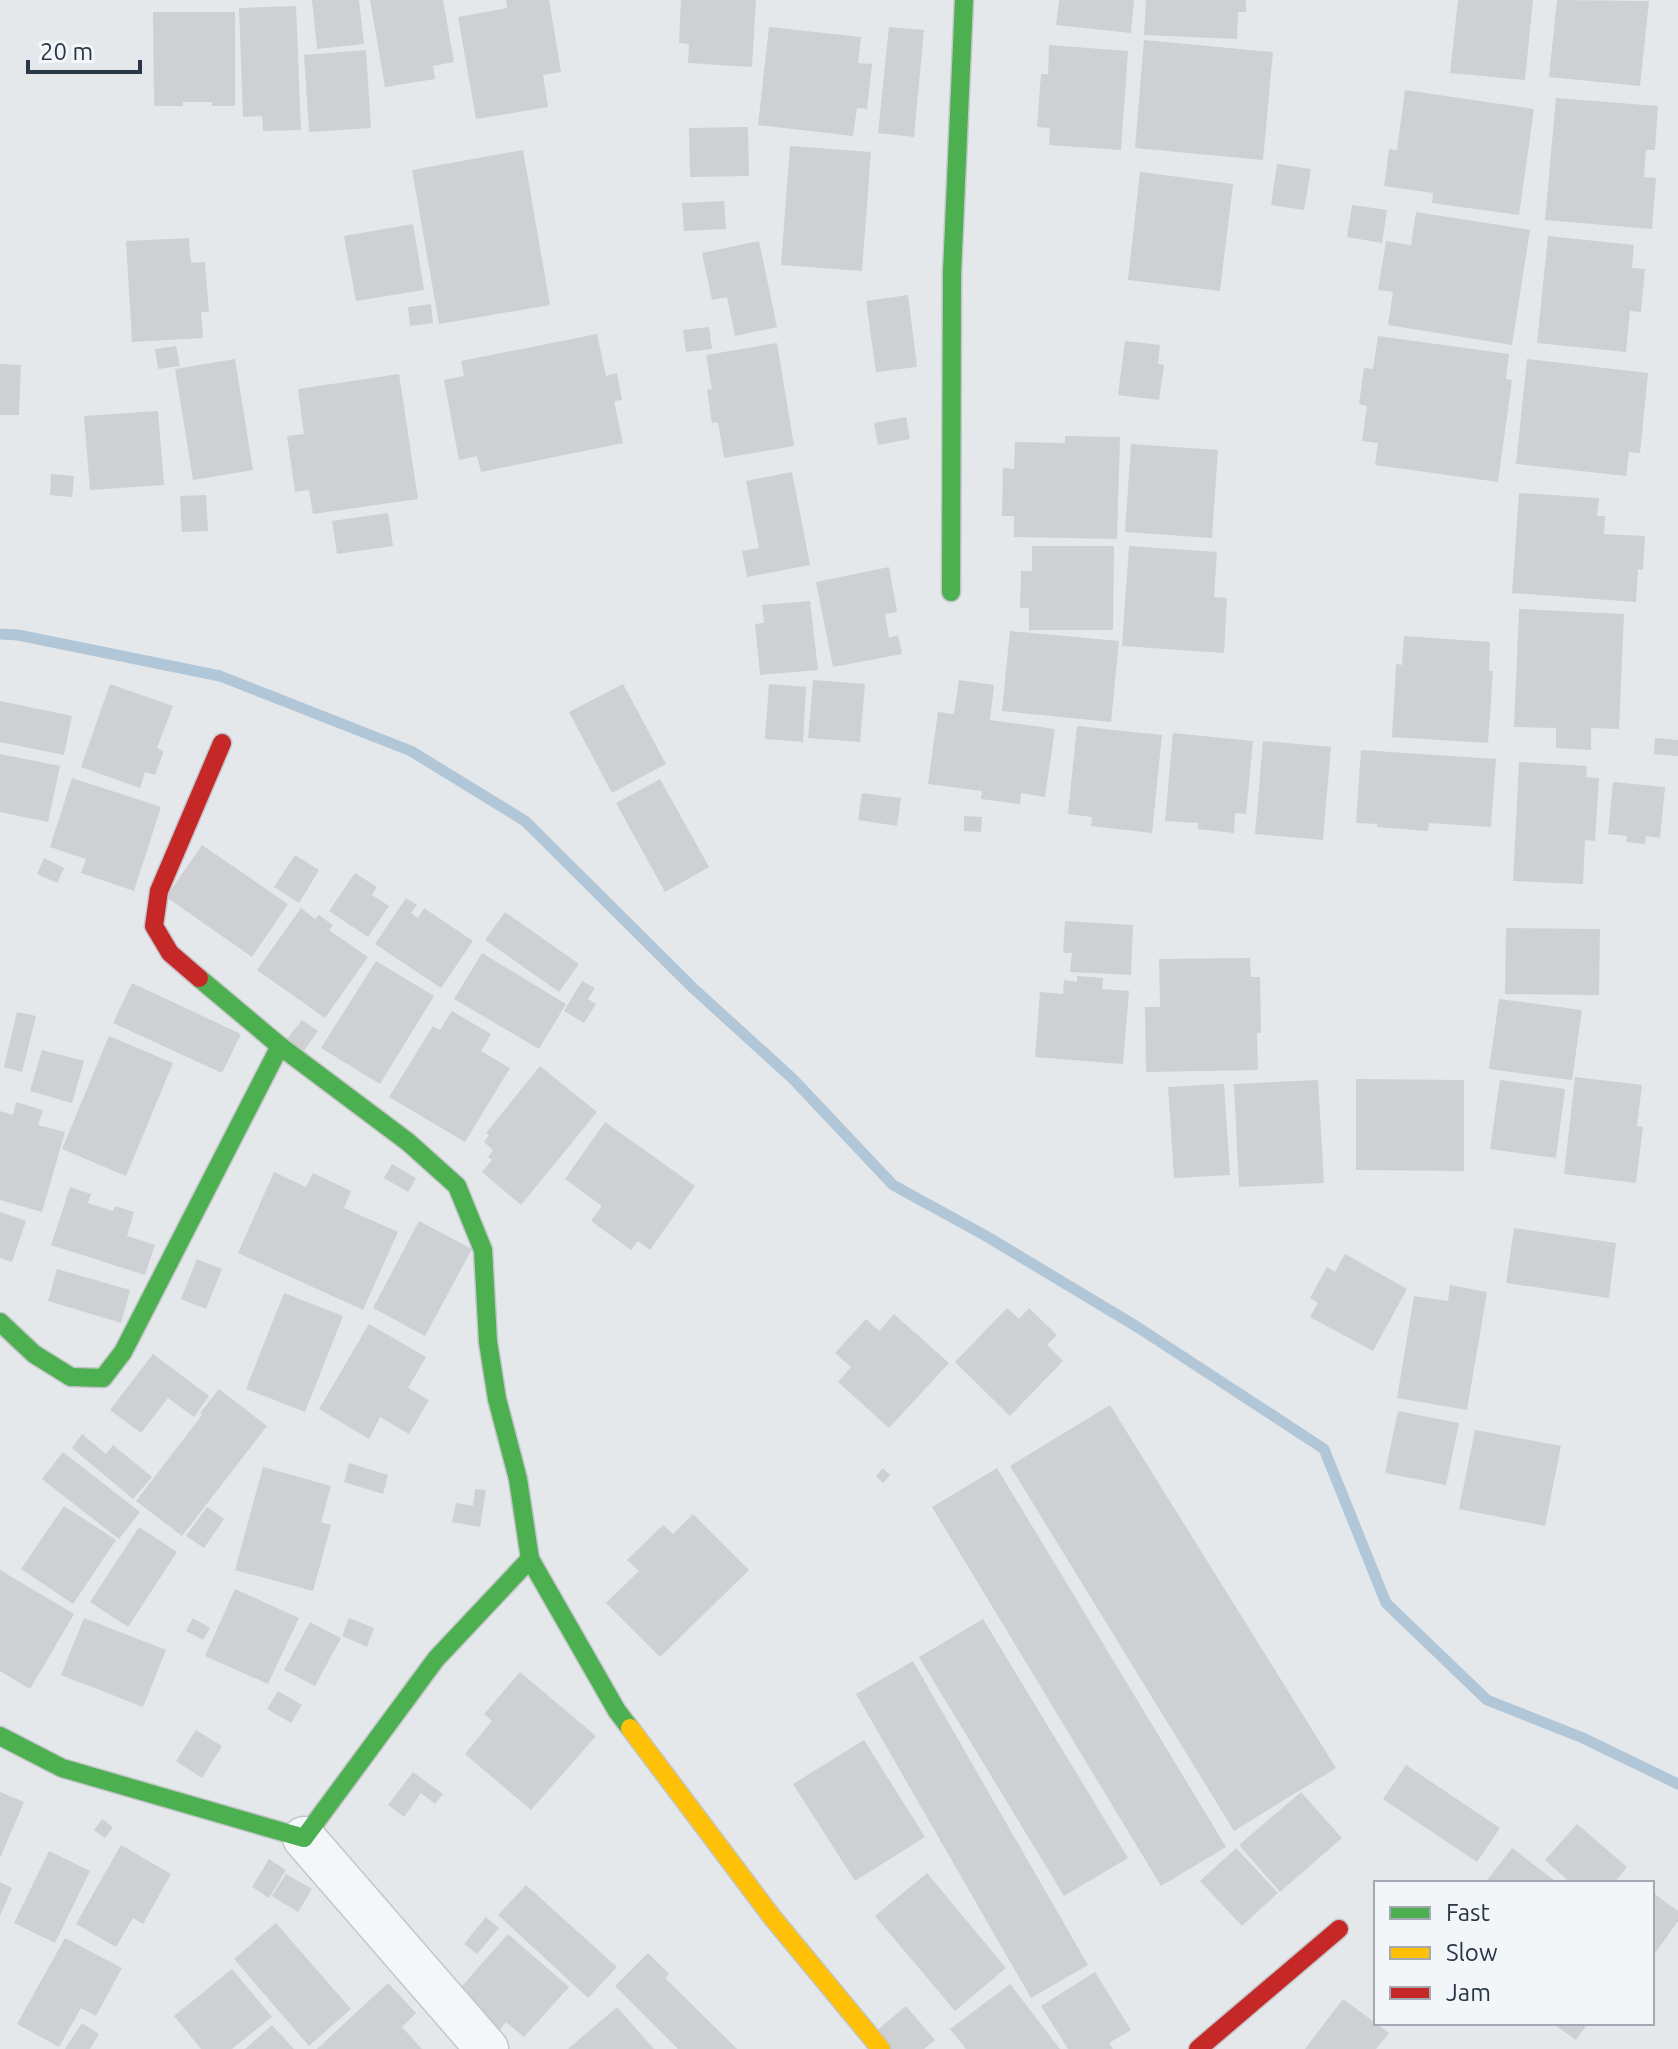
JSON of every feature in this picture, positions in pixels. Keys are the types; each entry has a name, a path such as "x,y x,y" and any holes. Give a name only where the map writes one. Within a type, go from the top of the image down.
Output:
{"street":[{"path":"951,592 952,273 964,0"},
{"path":"222,743 159,891 154,926 170,953 280,1046 408,1142 457,1186 483,1250 488,1342 497,1399 518,1479 530,1559 617,1711 772,1917 881,2049"},
{"path":"0,1322 34,1354 71,1377 103,1378 123,1352 280,1046"},
{"path":"304,1838 436,1659 530,1559"},
{"path":"0,1736 62,1768 304,1838 487,2049"},
{"path":"1198,2049 1339,1929"}],"building":[{"path":"312,0 359,0 364,44 317,49"},
{"path":"370,0 443,0 454,62 433,66 435,79 385,87"},
{"path":"506,0 549,0 561,72 543,75 548,107 476,119 458,17 507,8"},
{"path":"681,0 756,0 752,67 688,63 689,44 679,43"},
{"path":"1059,0 1134,0 1131,33 1056,25"},
{"path":"1146,0 1246,0 1246,12 1238,12 1237,39 1144,35"},
{"path":"1458,0 1533,0 1525,80 1450,73"},
{"path":"1557,0 1649,1 1640,86 1549,77"},
{"path":"296,6 301,130 263,131 262,116 243,117 239,8"},
{"path":"153,12 235,12 235,106 183,102 183,106 154,106"},
{"path":"769,27 861,37 858,63 872,64 867,109 857,108 853,136 758,125"},
{"path":"889,27 924,30 914,137 878,133"},
{"path":"1144,40 1273,52 1263,160 1135,148"},
{"path":"1049,45 1128,51 1121,150 1049,145 1050,128 1037,127 1041,74 1048,74"},
{"path":"366,50 371,128 309,132 304,55"},
{"path":"1405,90 1534,109 1519,215 1432,203 1433,193 1384,186 1389,149 1397,150"},
{"path":"1556,98 1658,106 1655,150 1646,150 1644,177 1656,178 1652,229 1545,220"},
{"path":"748,127 749,176 690,177 689,128"},
{"path":"790,146 871,152 862,271 781,265"},
{"path":"523,150 550,305 439,324 412,170"},
{"path":"1277,164 1311,169 1304,210 1271,205"},
{"path":"1140,172 1233,184 1220,291 1128,280"},
{"path":"724,201 726,229 684,231 682,203"},
{"path":"1352,205 1387,210 1382,243 1347,237"},
{"path":"1416,212 1530,230 1512,345 1388,325 1393,292 1378,290 1386,241 1411,245"},
{"path":"413,224 424,290 356,301 344,236"},
{"path":"1548,236 1634,245 1632,268 1645,269 1641,312 1630,311 1626,352 1537,343"},
{"path":"189,238 191,263 205,262 209,312 201,312 203,338 132,342 126,241"},
{"path":"759,241 777,327 735,336 727,297 712,300 702,253"},
{"path":"908,295 917,367 876,372 866,301"},
{"path":"431,304 433,323 410,326 408,307"},
{"path":"709,327 712,349 686,352 683,330"},
{"path":"597,334 606,376 617,373 622,400 614,401 623,443 481,472 477,456 459,460 444,380 464,376 461,361"},
{"path":"1378,336 1509,354 1506,379 1512,380 1498,482 1375,465 1378,443 1362,441 1367,406 1359,404 1364,368 1373,369"},
{"path":"1125,341 1160,345 1158,364 1164,365 1159,400 1118,395"},
{"path":"777,343 794,446 724,458 718,422 712,423 707,390 712,389 706,355"},
{"path":"176,346 180,366 158,369 155,349"},
{"path":"235,359 253,470 193,480 175,369"},
{"path":"1527,359 1648,373 1640,453 1629,452 1626,476 1516,464"},
{"path":"0,364 21,365 19,415 0,415"},
{"path":"399,374 418,499 313,514 309,490 295,492 287,436 304,434 298,389"},
{"path":"158,411 164,485 90,490 84,416"},
{"path":"906,417 910,439 878,445 874,423"},
{"path":"1065,436 1120,437 1117,539 1014,537 1014,516 1002,516 1003,468 1014,469 1015,442 1065,443"},
{"path":"1131,444 1218,450 1212,538 1125,532"},
{"path":"792,472 810,565 747,577 742,551 759,548 746,481"},
{"path":"51,474 74,476 72,497 50,495"},
{"path":"1519,493 1599,498 1597,516 1605,516 1604,534 1645,536 1643,570 1638,569 1636,602 1512,593"},
{"path":"206,495 208,531 182,532 180,496"},
{"path":"388,513 393,546 337,554 332,521"},
{"path":"1032,546 1114,546 1113,630 1029,630 1029,608 1020,608 1021,571 1032,571"},
{"path":"1129,546 1217,552 1214,597 1227,598 1224,653 1122,646"},
{"path":"889,567 897,612 885,614 889,638 898,635 902,654 833,667 816,582"},
{"path":"810,601 818,670 760,675 755,624 764,623 762,605"},
{"path":"1519,609 1624,614 1619,729 1591,728 1591,750 1556,748 1556,728 1514,727"},
{"path":"1010,631 1119,641 1111,722 1002,711"},
{"path":"1404,636 1490,642 1489,671 1493,671 1488,743 1392,737 1396,664 1402,665"},
{"path":"813,680 865,684 860,742 808,738"},
{"path":"959,680 994,685 990,720 1055,729 1045,797 1021,793 1020,804 981,799 982,791 928,784 938,712 954,714"},
{"path":"110,684 173,706 157,748 164,751 155,775 145,772 140,788 81,767"},
{"path":"623,684 666,764 612,793 569,712"},
{"path":"769,684 806,687 803,742 765,739"},
{"path":"0,701 72,716 64,755 0,742"},
{"path":"1077,726 1162,735 1152,833 1091,826 1092,817 1068,814"},
{"path":"1173,733 1253,741 1246,814 1235,813 1234,833 1198,829 1198,823 1165,821"},
{"path":"1655,738 1678,740 1678,756 1654,754"},
{"path":"1263,741 1331,747 1323,840 1255,834"},
{"path":"1361,750 1496,759 1491,827 1429,823 1428,831 1356,823"},
{"path":"0,754 60,766 48,822 0,812"},
{"path":"1519,762 1587,766 1586,777 1599,778 1595,841 1585,840 1583,884 1513,881"},
{"path":"72,778 161,807 134,891 81,873 86,859 50,847"},
{"path":"660,779 709,867 665,892 616,803"},
{"path":"1613,782 1665,787 1660,838 1646,836 1645,844 1626,842 1627,836 1608,834"},
{"path":"862,793 901,798 897,826 858,820"},
{"path":"964,816 982,817 981,832 964,831"},
{"path":"202,845 288,904 252,957 166,897"},
{"path":"295,855 319,870 299,903 274,887"},
{"path":"44,858 64,868 57,883 37,874"},
{"path":"355,873 377,887 372,895 389,906 368,937 329,911"},
{"path":"406,898 417,905 411,913 418,918 424,908 473,941 441,988 375,944"},
{"path":"301,908 315,919 319,915 333,925 329,930 368,957 325,1018 257,970"},
{"path":"505,912 579,964 559,992 485,940"},
{"path":"1065,921 1133,925 1131,975 1070,972 1072,953 1063,953"},
{"path":"1506,928 1600,929 1599,995 1505,994"},
{"path":"482,953 566,1004 539,1049 454,999"},
{"path":"1250,958 1251,977 1260,977 1258,1070 1146,1072 1145,1007 1160,1007 1159,959"},
{"path":"376,961 434,996 380,1084 321,1048"},
{"path":"1077,976 1103,978 1102,989 1129,991 1123,1064 1035,1057 1040,992 1063,994 1064,980 1077,982"},
{"path":"582,981 595,988 588,999 596,1004 584,1023 564,1011"},
{"path":"132,983 241,1034 222,1073 113,1023"},
{"path":"1499,999 1582,1010 1572,1080 1489,1069"},
{"path":"452,1011 491,1034 481,1051 510,1068 465,1142 389,1097 433,1026 440,1030"},
{"path":"17,1012 36,1016 22,1072 4,1067"},
{"path":"302,1020 318,1031 303,1052 286,1040"},
{"path":"109,1036 173,1063 126,1176 62,1149"},
{"path":"42,1050 84,1061 72,1103 30,1091"},
{"path":"540,1066 597,1112 521,1205 482,1172 492,1160 488,1157 493,1150 484,1142 489,1135 486,1133"},
{"path":"1575,1077 1642,1085 1637,1126 1643,1127 1636,1183 1564,1174"},
{"path":"1356,1079 1464,1080 1464,1171 1356,1170"},
{"path":"1318,1080 1324,1183 1239,1187 1234,1084"},
{"path":"1500,1080 1565,1089 1556,1158 1490,1149"},
{"path":"1224,1084 1230,1175 1174,1178 1168,1087"},
{"path":"16,1102 43,1110 38,1125 65,1132 42,1212 0,1200 0,1111 13,1115"},
{"path":"605,1122 695,1186 650,1250 638,1241 631,1250 591,1221 602,1206 565,1179"},
{"path":"392,1164 416,1178 408,1192 384,1178"},
{"path":"274,1172 306,1187 313,1173 351,1191 344,1208 398,1232 363,1310 238,1253"},
{"path":"70,1187 91,1194 88,1203 113,1211 115,1206 134,1212 127,1236 155,1245 145,1275 51,1245"},
{"path":"0,1212 26,1221 12,1262 0,1258"},
{"path":"419,1221 472,1249 425,1336 373,1308"},
{"path":"1514,1228 1616,1243 1609,1298 1506,1283"},
{"path":"1345,1254 1407,1289 1373,1351 1310,1317 1318,1303 1310,1298 1327,1267 1335,1272"},
{"path":"197,1259 222,1269 206,1309 181,1299"},
{"path":"57,1269 130,1290 121,1323 48,1301"},
{"path":"1450,1285 1487,1292 1467,1410 1397,1398 1414,1296 1448,1301"},
{"path":"284,1293 343,1316 305,1412 246,1389"},
{"path":"1007,1308 1019,1319 1029,1308 1057,1335 1047,1345 1063,1361 1010,1416 955,1362"},
{"path":"894,1314 949,1363 889,1428 838,1382 851,1367 835,1353 866,1319 879,1331"},
{"path":"369,1324 426,1357 408,1388 429,1400 409,1434 380,1417 369,1439 319,1409"},
{"path":"153,1354 209,1396 194,1417 168,1398 141,1433 110,1410"},
{"path":"219,1389 267,1426 182,1536 136,1501"},
{"path":"1110,1405 1336,1768 1234,1831 1010,1466"},
{"path":"1398,1411 1459,1423 1446,1485 1385,1473"},
{"path":"1475,1430 1561,1446 1545,1526 1459,1509"},
{"path":"82,1434 106,1454 113,1445 152,1477 133,1499 72,1448"},
{"path":"63,1452 140,1512 119,1539 42,1479"},
{"path":"349,1463 388,1475 383,1494 344,1482"},
{"path":"263,1467 331,1486 321,1522 331,1525 313,1591 235,1570"},
{"path":"883,1468 890,1475 883,1483 876,1476"},
{"path":"997,1468 1226,1847 1161,1886 932,1507"},
{"path":"475,1489 486,1490 480,1527 452,1522 456,1503 473,1506"},
{"path":"64,1506 116,1540 73,1604 21,1569"},
{"path":"207,1507 224,1519 204,1548 186,1536"},
{"path":"693,1514 749,1570 660,1657 606,1603 639,1571 627,1560 663,1525 673,1534"},
{"path":"139,1527 177,1552 128,1627 90,1602"},
{"path":"0,1570 74,1614 30,1689 0,1671"},
{"path":"235,1589 299,1618 268,1684 205,1656"},
{"path":"84,1618 166,1650 143,1707 61,1675"},
{"path":"193,1618 210,1628 203,1640 186,1631"},
{"path":"349,1618 374,1628 367,1647 342,1636"},
{"path":"983,1619 1128,1858 1064,1896 919,1657"},
{"path":"310,1622 341,1638 315,1686 284,1670"},
{"path":"913,1661 1088,1965 1031,1998 856,1694"},
{"path":"520,1672 596,1736 531,1810 465,1754 492,1721 484,1714"},
{"path":"278,1691 302,1705 291,1723 267,1709"},
{"path":"196,1730 222,1746 202,1778 176,1761"},
{"path":"864,1740 925,1837 855,1881 793,1784"},
{"path":"1406,1765 1500,1828 1477,1862 1383,1799"},
{"path":"413,1772 443,1794 435,1804 421,1793 404,1817 388,1805"},
{"path":"0,1792 24,1802 0,1858"},
{"path":"1301,1792 1342,1838 1280,1892 1239,1845"},
{"path":"102,1819 113,1827 105,1838 94,1830"},
{"path":"1577,1824 1627,1867 1616,1881 1569,1881 1545,1860"},
{"path":"121,1845 171,1874 143,1924 133,1918 116,1947 76,1924"},
{"path":"1236,1848 1278,1893 1242,1926 1200,1881"},
{"path":"1512,1848 1555,1881 1487,1881"},
{"path":"49,1851 90,1871 55,1943 14,1923"},
{"path":"269,1859 286,1870 269,1898 252,1887"},
{"path":"927,1873 1006,1968 955,2011 875,1916"},
{"path":"286,1874 312,1889 298,1912 272,1896"},
{"path":"0,1882 12,1888 0,1916"},
{"path":"526,1885 617,1967 588,1998 498,1915"},
{"path":"1654,1893 1678,1911 1678,1921 1656,1952"},
{"path":"486,1917 499,1928 477,1954 464,1944"},
{"path":"276,1923 351,2009 309,2046 234,1959"},
{"path":"508,1934 569,1987 524,2037 506,2022 497,2033 454,1995"},
{"path":"65,1938 122,1968 96,2016 81,2008 59,2047 17,2024"},
{"path":"648,1953 669,1974 665,1978 737,2049 678,2049 615,1986"},
{"path":"232,1969 272,2017 232,2049 201,2049 174,2016"},
{"path":"1095,1972 1131,2030 1109,2043 1113,2049 1068,2049 1041,2006"},
{"path":"388,1983 416,2013 402,2027 422,2049 317,2049"},
{"path":"1010,1984 1060,2049 966,2049 950,2029"},
{"path":"1343,1999 1374,2025 1389,2033 1376,2049 1305,2049"},
{"path":"906,2006 935,2040 924,2049 890,2049 875,2032"},
{"path":"617,2007 654,2049 568,2049"},
{"path":"82,2023 99,2034 90,2049 65,2049"},
{"path":"272,2025 294,2049 245,2049"},
{"path":"1555,2025 1587,2025 1576,2040"}],"waterway":[{"path":"0,634 220,676 411,751 525,821 693,988 793,1079 893,1185 986,1236 1139,1328 1324,1449 1386,1603 1487,1700 1583,1738 1678,1784"}],"traffic: fast":[{"path":"951,592 952,273 964,0"},
{"path":"199,978 280,1046 408,1142 457,1186 483,1250 488,1342 497,1399 518,1479 530,1559 617,1711 630,1728"},
{"path":"0,1322 34,1354 71,1377 103,1378 123,1352 280,1046"},
{"path":"0,1736 62,1768 304,1838 436,1659 530,1559"}],"traffic: slow":[{"path":"630,1728 772,1917 881,2049"}],"traffic: jam":[{"path":"199,978 170,953 154,926 159,891 222,743"},
{"path":"1198,2049 1339,1929"}]}
